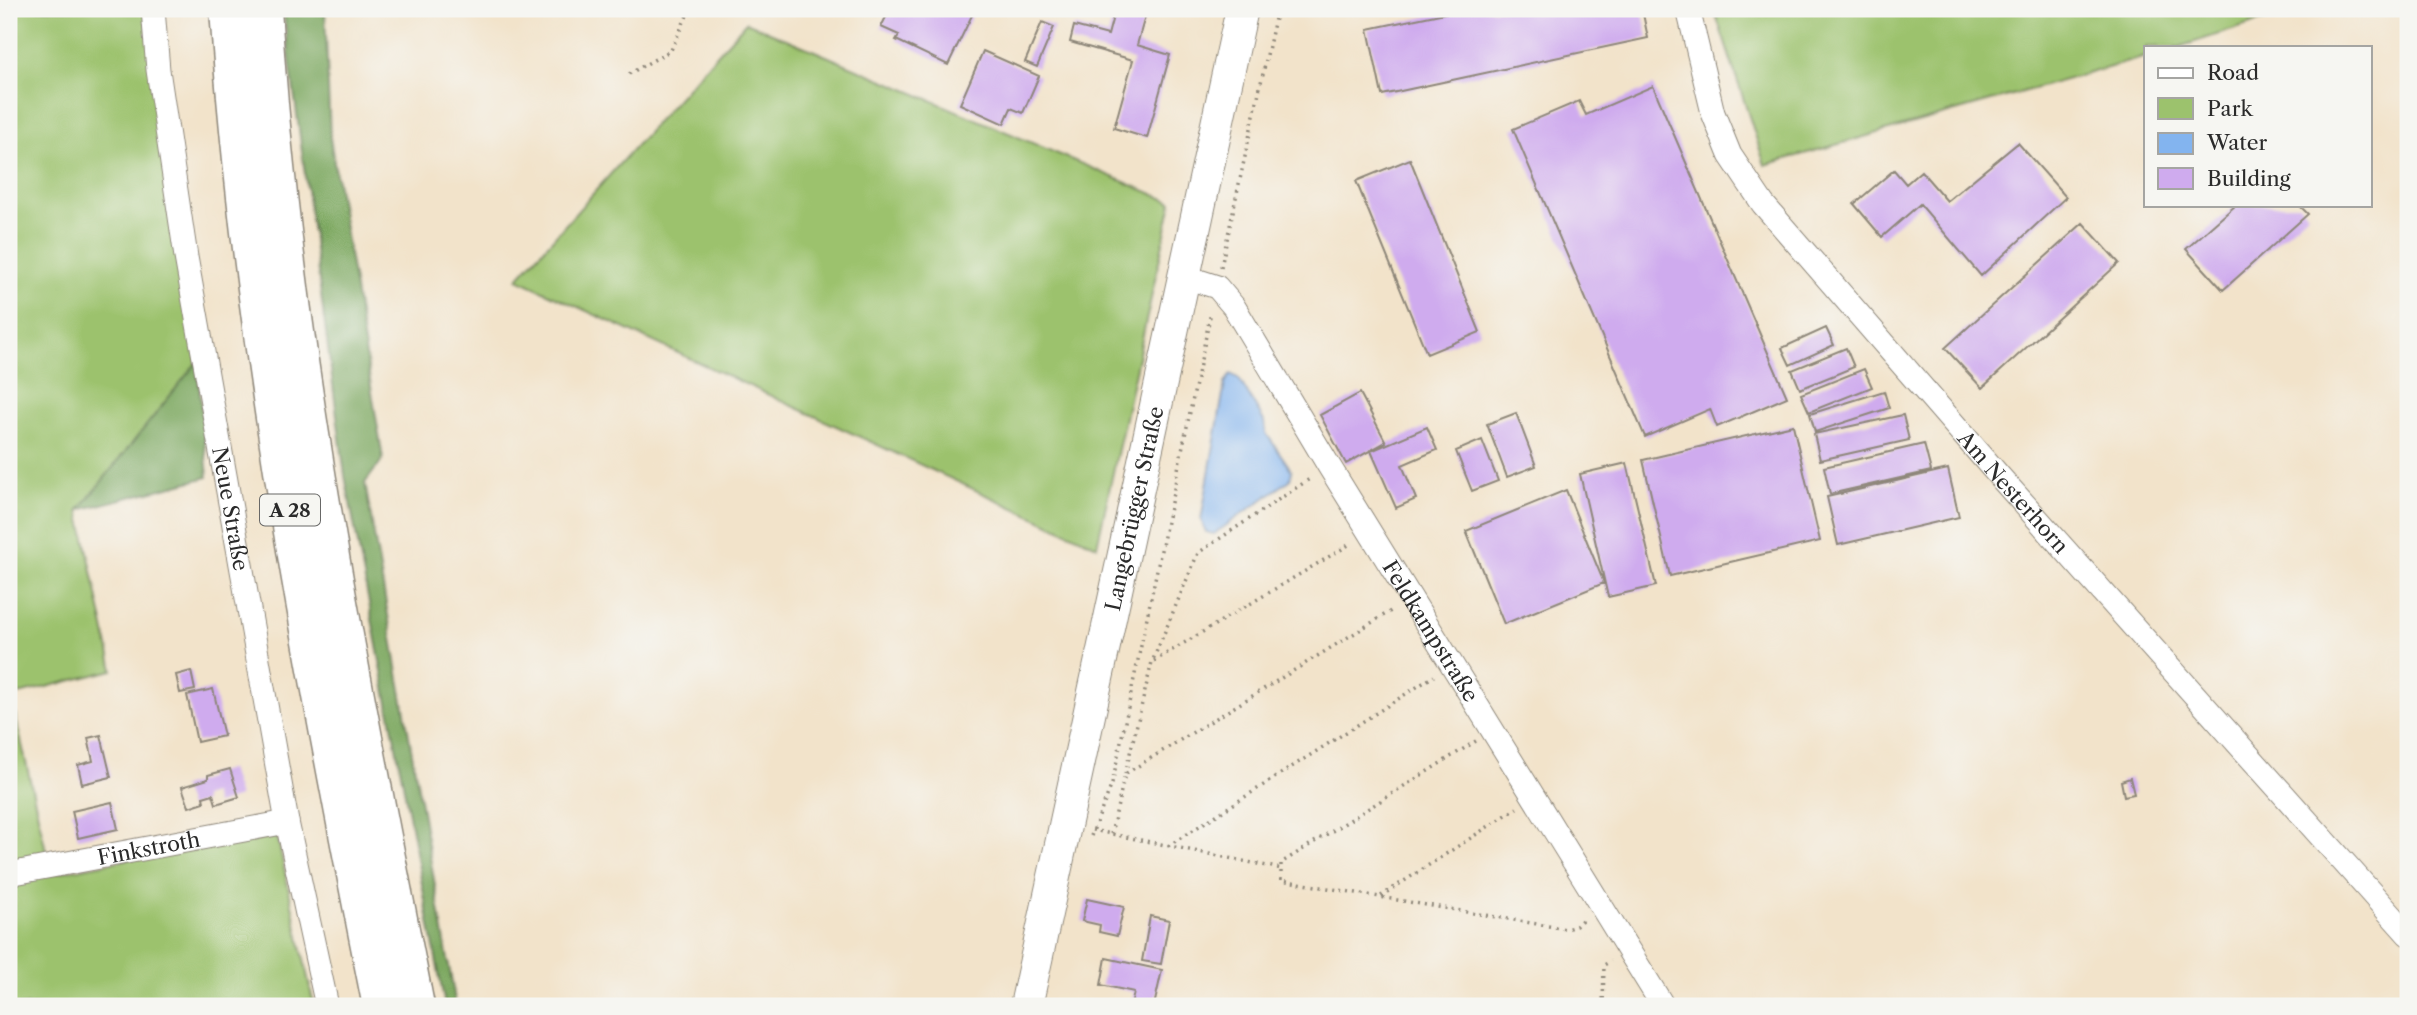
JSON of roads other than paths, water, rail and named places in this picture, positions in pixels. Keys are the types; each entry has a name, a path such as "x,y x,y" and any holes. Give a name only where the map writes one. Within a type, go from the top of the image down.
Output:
{"highway":[{"name":"A 28","path":"229,9 252,256 270,383 331,750 382,1006"},
{"name":"A 28","path":"262,9 274,154 302,374 337,594 415,1006"}],"street":[{"name":"Neue Straße","path":"153,9 158,70 186,257 287,822 327,1006"},
{"name":"Langebrügger Straße","path":"1026,1006 1082,832 1183,275 1242,9"},
{"name":"Am Nesterhorn","path":"1688,9 1713,113 1730,155 1763,204 2018,498 2408,934"},
{"name":"Feldkampstraße","path":"1183,275 1217,287 1234,307 1662,1006"},
{"name":"Finkstroth","path":"9,874 287,822"}],"water":[{"path":"1231,374 1239,379 1264,421 1266,433 1292,471 1290,480 1214,534 1206,532 1201,520 1225,383"}]}
